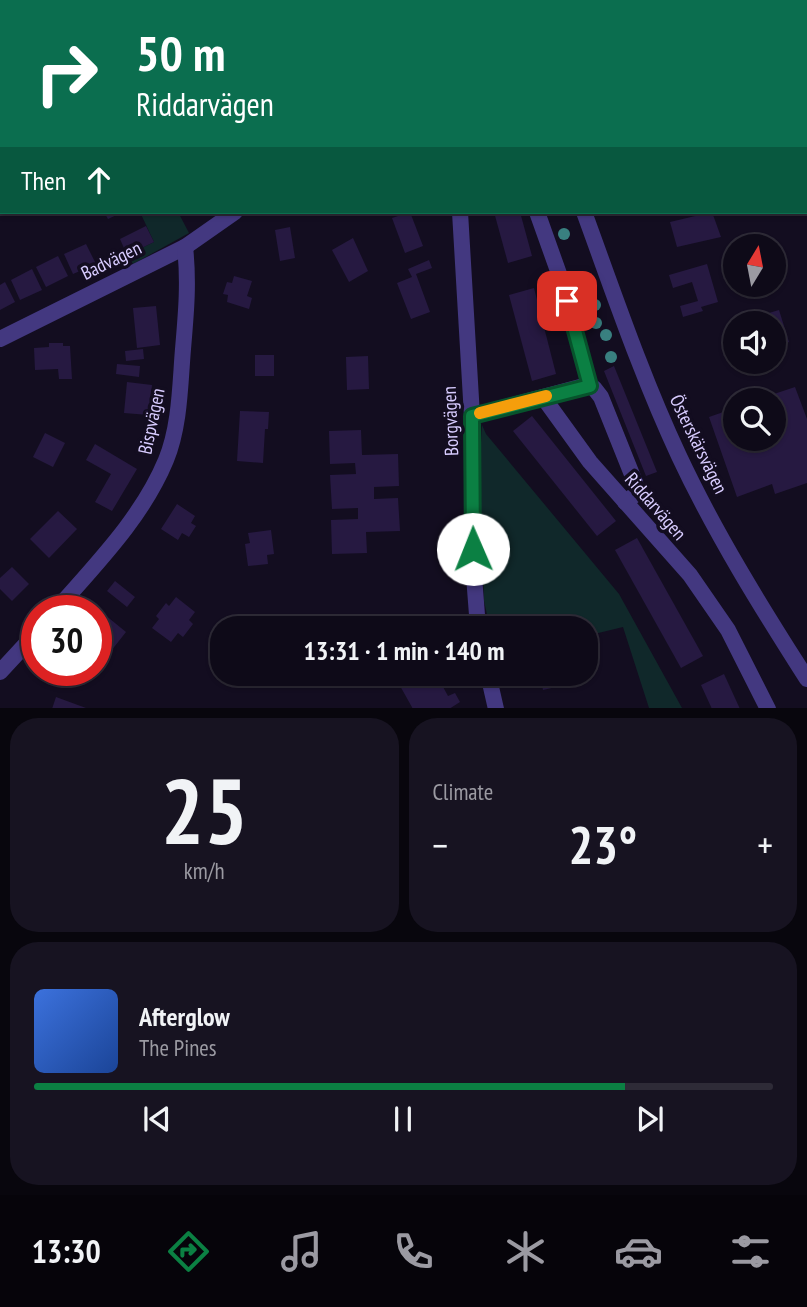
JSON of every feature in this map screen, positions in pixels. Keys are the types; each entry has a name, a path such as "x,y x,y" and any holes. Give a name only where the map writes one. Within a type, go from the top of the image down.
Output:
{"street":[{"name":"Badvägen","path":"0,339 185,247 232,214"},
{"name":"Borgvägen","path":"460,214 472,416 477,616"},
{"path":"538,214 563,285 590,386 601,397 639,492 625,502"},
{"name":"Österskärsvägen","path":"585,214 634,351 679,457 732,557 807,679"},
{"name":"Bispvägen","path":"69,595 121,536 146,498 166,459 175,429 179,398 188,276 185,247"},
{"path":"472,416 590,386"},
{"name":"Riddarvägen","path":"543,397 590,462 690,575 728,630 767,708"},
{"path":"0,672 21,649"},
{"path":"491,686 496,708"}],"green space":[{"path":"141,214 179,214 189,233 133,264 127,255 154,242"},
{"path":"482,425 486,434 619,594 682,708 649,708 623,627 598,633 598,616 487,616 484,601 480,460"}],"building":[{"path":"105,214 119,214 108,219"},
{"path":"411,214 423,246 405,253 392,218"},
{"path":"495,214 521,214 532,256 508,263"},
{"path":"713,214 721,237 677,247 670,222"},
{"path":"146,226 154,242 127,255 120,239"},
{"path":"290,227 295,258 280,261 275,230"},
{"path":"353,238 368,271 349,282 332,250"},
{"path":"86,244 96,264 73,274 64,254"},
{"path":"58,256 68,276 46,287 36,267"},
{"path":"429,260 432,268 416,274 430,312 411,319 397,283 412,277 408,269"},
{"path":"707,264 718,302 701,307 703,311 683,317 680,306 698,301 692,282 673,288 669,275"},
{"path":"32,269 42,290 20,300 11,280"},
{"path":"234,276 252,281 247,296 252,298 249,309 227,302 228,295 223,294 227,282 232,283"},
{"path":"5,282 15,302 0,310 0,285"},
{"path":"534,288 556,374 532,381 509,295"},
{"path":"156,306 160,345 137,348 133,308"},
{"path":"49,343 70,346 72,379 59,379 58,369 35,370 34,348 49,347"},
{"path":"143,349 144,359 126,361 125,351"},
{"path":"255,355 274,355 274,376 255,376"},
{"path":"368,356 369,389 347,390 346,357"},
{"path":"117,364 140,366 139,377 116,374"},
{"path":"614,366 657,472 646,476 604,371"},
{"path":"127,382 152,385 149,415 124,413"},
{"path":"795,387 807,419 807,483 775,494 772,484 737,497 709,417 723,412 723,451 786,451 786,390"},
{"path":"240,411 269,412 263,463 237,461"},
{"path":"532,416 616,521 597,536 513,431"},
{"path":"361,430 362,455 398,454 399,486 374,487 374,499 398,498 400,531 366,532 367,553 332,554 331,520 358,519 358,508 332,509 330,475 356,474 355,463 330,464 329,431"},
{"path":"45,433 65,443 53,467 33,457"},
{"path":"95,444 137,469 112,511 95,502 111,474 86,460"},
{"path":"177,504 195,516 191,523 196,526 189,537 182,533 178,540 161,529"},
{"path":"58,511 77,529 49,558 30,539"},
{"path":"271,530 274,554 267,555 268,564 248,566 245,544 250,543 248,533"},
{"path":"637,538 703,656 681,668 615,550"},
{"path":"12,567 29,584 12,601 0,589 0,578"},
{"path":"115,581 135,597 127,607 107,591"},
{"path":"176,597 195,612 189,620 193,624 183,637 178,633 171,642 152,628 159,619 156,616 166,603 169,606"},
{"path":"112,621 126,632 112,650"},
{"path":"724,674 740,708 712,708 701,685"},
{"path":"400,686 443,686 448,696 455,693 460,702 451,708 412,708"},
{"path":"542,686 560,686 543,690"},
{"path":"56,697 86,708 52,708"}],"slow traffic":[{"path":"480,413 546,396"}],"route":[{"path":"473,549 472,416 590,386 567,301"}]}
